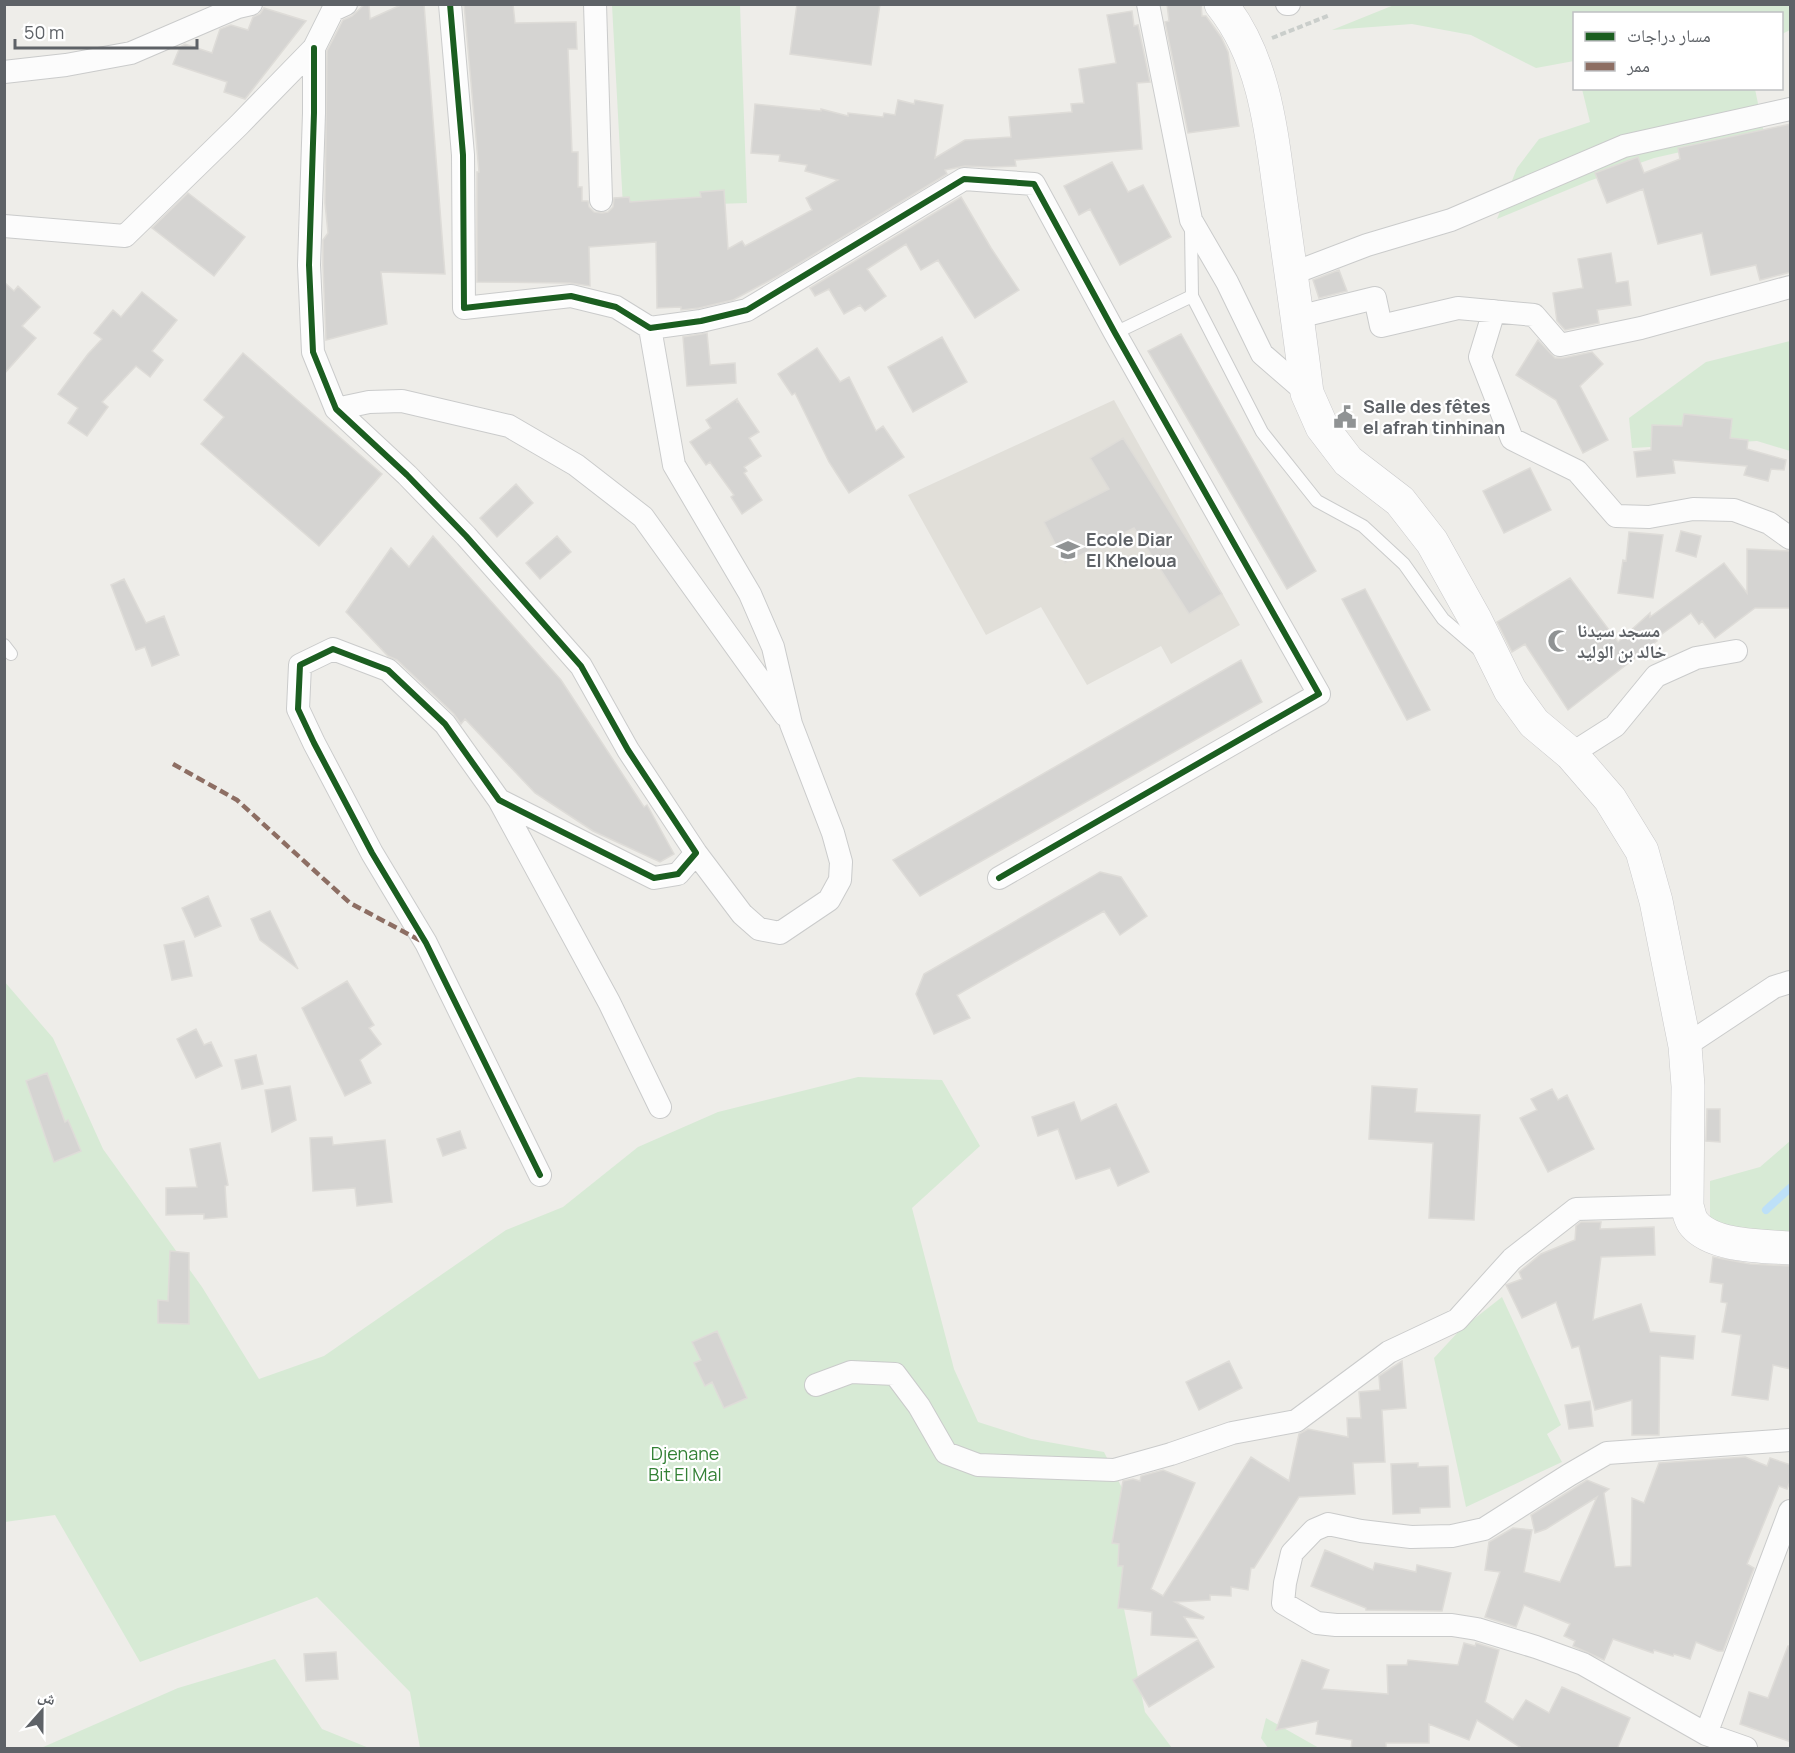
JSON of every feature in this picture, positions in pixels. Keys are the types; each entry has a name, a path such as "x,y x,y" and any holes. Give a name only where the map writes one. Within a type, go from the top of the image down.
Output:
{"street":[{"path":"4,72 66,65 131,53 238,7 251,4"},
{"path":"450,4 463,155 464,308 572,296 616,307 650,328 701,321 747,310 964,179 1034,184 1115,333 1319,694 999,878"},
{"path":"595,4 601,200"},
{"path":"1148,4 1191,220 1227,282 1262,354 1307,393"},
{"path":"1221,4 1248,47 1265,98 1298,317 1307,393 1322,427 1348,461 1400,501 1432,542 1475,619 1510,690 1534,723 1571,754 1610,799 1642,851 1656,901 1685,1046 1688,1086 1687,1206 1692,1223 1703,1233 1733,1243 1791,1248"},
{"path":"331,6 314,48 309,266 313,352 336,409 407,475 466,536 581,666 628,750 696,853 742,914 759,929 780,933 829,900 840,880 841,862 833,832 791,724 773,647 750,594 674,465 650,328"},
{"path":"4,226 125,236 314,48"},
{"path":"1291,274 1367,245 1451,220 1624,146 1791,109"},
{"path":"1298,317 1374,298 1381,326 1458,308 1534,315 1560,345 1641,328 1791,287"},
{"path":"1494,311 1480,357 1512,439 1577,471 1616,516 1649,518 1693,509 1734,510 1769,523 1791,538"},
{"path":"336,409 369,402 402,401 509,426 576,465 643,517 791,724"},
{"path":"540,1175 431,953 372,853 314,743 298,709 300,666 333,649 388,670 445,724 500,800 609,1002 660,1107"},
{"path":"1571,754 1614,726 1656,676 1696,658 1736,651"},
{"path":"500,800 654,878 678,874 696,853"},
{"path":"1685,1046 1774,987 1791,982"},
{"path":"816,1384 851,1372 894,1374 920,1406 946,1453 978,1465 1114,1470 1232,1433 1296,1421 1389,1352 1457,1320 1512,1259 1576,1209 1687,1206"},
{"path":"1746,1749 1706,1734 1583,1664 1477,1629 1452,1625 1317,1623 1284,1603 1285,1583 1292,1553 1314,1530 1328,1524 1411,1538 1452,1536 1484,1529 1569,1475 1607,1454 1791,1440"},
{"path":"1706,1734 1791,1511"}],"lane":[{"path":"1191,220 1192,296 1262,432 1317,501 1363,526 1404,564 1443,620 1497,666"},
{"path":"1115,333 1192,296"}],"path":[{"path":"1248,47 1330,15"}],"shaded area":[{"name":"Ecole Diar El Kheloua","path":"1114,400 1240,625 1171,664 1161,646 1087,685 1041,607 986,635 908,495"}],"green space":[{"path":"612,5 740,5 747,203 623,207"},
{"path":"1394,5 1790,5 1790,30 1783,34 1783,12 1573,12 1573,61 1536,68 1471,35 1412,24 1332,30"},
{"path":"1582,90 1755,90 1764,133 1654,158 1589,181 1497,219 1517,168 1539,139 1590,122"},
{"path":"1790,341 1790,451 1757,441 1632,448 1629,418 1706,362"},
{"name":"Djenane Bit El Mal","path":"4,981 53,1038 103,1149 202,1287 259,1379 324,1356 506,1230 563,1207 638,1147 718,1112 858,1077 942,1080 980,1146 912,1208 954,1369 978,1422 1031,1439 1104,1452 1127,1498 1122,1599 1145,1712 1172,1748 420,1748 410,1692 317,1597 140,1662 55,1515 5,1522"},
{"path":"1790,1141 1790,1244 1710,1221 1710,1181 1760,1167"},
{"path":"1502,1297 1561,1425 1547,1434 1562,1462 1466,1507 1434,1358 1460,1330"},
{"path":"275,1659 322,1729 369,1748 41,1748 178,1688"},
{"path":"1266,1718 1319,1748 1268,1748 1261,1738"}],"building":[{"path":"365,4 369,4 370,19 403,4 424,4 445,274 381,272 387,324 326,340 323,240 328,233 325,203 327,51 343,20 352,16"},
{"path":"464,4 513,4 515,23 576,22 577,49 568,49 572,152 578,152 578,187 582,187 582,201 588,201 589,207 594,212 602,213 608,212 613,207 614,198 629,197 630,202 701,197 700,192 724,190 728,249 742,241 745,246 812,210 806,198 838,180 805,171 807,165 779,161 780,155 751,153 755,104 821,111 821,109 848,116 848,113 883,117 884,113 895,115 898,100 914,104 915,100 943,105 935,158 965,140 1011,137 1009,117 1072,112 1071,104 1084,103 1079,69 1116,63 1107,15 1132,11 1134,26 1138,25 1150,82 1137,83 1142,149 1015,160 1016,166 965,166 945,170 947,174 778,276 733,300 699,308 681,310 681,307 657,308 656,242 589,247 590,286 570,283 477,282 477,172 479,172"},
{"path":"797,4 880,4 871,65 790,54"},
{"path":"1167,4 1201,4 1202,16 1206,16 1221,37 1228,52 1239,126 1188,133 1165,22 1169,21"},
{"path":"264,8 306,21 245,99 224,92 227,82 173,64 180,47 185,44 212,53 220,29 231,25 248,30 253,17 260,14"},
{"path":"1791,124 1791,272 1760,280 1756,265 1711,275 1702,233 1658,244 1643,189 1607,203 1595,173 1638,157 1644,173 1680,159 1678,148"},
{"path":"1112,162 1128,192 1143,185 1171,237 1120,265 1090,209 1079,215 1064,186"},
{"path":"188,193 245,237 214,276 152,228"},
{"path":"961,197 1019,290 975,318 938,260 921,270 906,244 867,269 886,296 865,311 860,305 844,314 829,289 815,296 810,288"},
{"path":"1611,253 1616,283 1628,281 1631,305 1597,310 1599,323 1565,330 1557,321 1553,293 1583,288 1578,259"},
{"path":"1339,270 1347,291 1319,298 1313,280"},
{"path":"4,282 14,291 18,286 40,307 22,326 36,338 4,374"},
{"path":"142,292 177,320 152,351 163,360 150,377 136,366 102,402 108,407 87,436 68,423 78,408 58,394 102,339 94,333 113,310 121,317"},
{"path":"707,333 710,365 735,363 736,383 687,386 683,337"},
{"path":"1181,334 1316,571 1287,589 1148,351"},
{"path":"942,337 967,382 913,412 888,367"},
{"path":"1538,340 1555,358 1592,352 1603,364 1580,386 1608,440 1583,453 1556,400 1516,375"},
{"path":"817,348 840,382 849,377 876,431 883,426 904,457 849,493 829,462 795,393 792,395 778,374"},
{"path":"243,353 382,474 319,546 201,444 224,417 204,400"},
{"path":"737,399 759,432 749,438 761,456 744,467 747,471 744,473 762,500 742,514 731,497 734,495 710,462 706,465 690,442 711,428 706,420"},
{"path":"1684,414 1732,419 1730,438 1748,440 1747,449 1786,460 1784,470 1771,469 1768,481 1744,475 1747,466 1673,460 1675,473 1637,477 1634,452 1651,450 1652,425 1682,426"},
{"path":"1123,438 1222,594 1189,614 1134,528 1065,563 1044,522 1109,489 1090,458"},
{"path":"1530,468 1551,510 1504,533 1483,491"},
{"path":"516,484 533,503 497,537 480,518"},
{"path":"1681,531 1701,536 1696,557 1676,551"},
{"path":"1629,532 1663,535 1653,598 1618,593 1623,560 1626,561"},
{"path":"433,536 561,680 644,807 647,805 674,854 660,862 593,831 535,793 465,719 461,724 454,714 397,660 388,656 346,612 391,548 409,567"},
{"path":"557,536 571,552 540,579 526,563"},
{"path":"1747,549 1791,551 1791,608 1755,608 1715,638 1702,621 1699,624 1691,613 1655,639 1657,641 1568,710 1525,644 1512,652 1497,622 1570,578 1618,642 1650,613 1650,617 1724,563 1747,593"},
{"path":"124,579 146,623 164,616 179,655 152,666 145,647 136,650 111,585"},
{"path":"1365,589 1430,710 1407,720 1342,599"},
{"path":"1241,660 1262,702 920,896 893,860"},
{"path":"1100,872 1121,877 1147,916 1120,935 1104,911 957,995 970,1018 934,1034 916,994 924,974"},
{"path":"208,896 221,926 195,937 182,908"},
{"path":"270,911 298,969 260,940 251,919"},
{"path":"184,941 192,976 172,980 164,945"},
{"path":"347,981 374,1025 369,1028 381,1044 360,1060 371,1083 345,1096 302,1008"},
{"path":"196,1029 204,1045 211,1042 222,1066 196,1078 177,1039"},
{"path":"256,1055 263,1084 242,1089 235,1060"},
{"path":"47,1073 65,1122 68,1120 81,1151 54,1162 26,1081"},
{"path":"290,1086 296,1120 272,1132 265,1090"},
{"path":"1372,1086 1417,1089 1415,1112 1480,1115 1474,1220 1429,1218 1433,1143 1369,1139"},
{"path":"1552,1089 1558,1100 1567,1095 1594,1149 1548,1172 1520,1118 1537,1110 1531,1099"},
{"path":"1074,1102 1081,1121 1116,1104 1149,1172 1118,1186 1110,1168 1076,1179 1058,1129 1038,1136 1032,1117"},
{"path":"1707,1109 1720,1109 1720,1142 1706,1141"},
{"path":"460,1131 466,1148 443,1156 437,1139"},
{"path":"332,1137 333,1145 385,1140 392,1202 357,1206 355,1188 313,1191 310,1138"},
{"path":"220,1143 228,1185 225,1186 227,1217 204,1219 204,1214 166,1215 166,1188 197,1187 190,1149"},
{"path":"1581,1222 1601,1222 1600,1229 1654,1227 1655,1255 1601,1257 1593,1320 1641,1304 1650,1332 1695,1336 1693,1359 1660,1356 1659,1435 1632,1435 1632,1400 1595,1410 1579,1346 1572,1348 1556,1302 1522,1318 1506,1285 1522,1279 1519,1272 1541,1254 1575,1240 1576,1226"},
{"path":"170,1251 189,1253 189,1324 158,1323 158,1300 168,1301"},
{"path":"1713,1257 1750,1264 1791,1266 1791,1369 1773,1365 1768,1400 1732,1395 1741,1335 1722,1332 1727,1303 1721,1302 1723,1284 1710,1282"},
{"path":"717,1331 747,1398 724,1408 712,1382 705,1386 694,1363 701,1360 692,1342"},
{"path":"1229,1361 1242,1388 1199,1410 1186,1382"},
{"path":"1402,1361 1406,1408 1382,1410 1385,1462 1353,1463 1355,1494 1299,1497 1254,1568 1251,1568 1248,1590 1231,1587 1231,1596 1210,1595 1210,1600 1175,1602 1204,1617 1203,1619 1184,1617 1197,1638 1151,1635 1152,1612 1118,1608 1123,1566 1118,1566 1119,1544 1112,1543 1123,1481 1133,1479 1140,1481 1141,1476 1163,1470 1195,1483 1151,1589 1163,1596 1251,1457 1289,1481 1299,1434 1308,1429 1348,1437 1347,1418 1361,1418 1359,1392 1380,1390 1379,1376"},
{"path":"1590,1401 1593,1426 1569,1429 1565,1405"},
{"path":"1745,1457 1767,1466 1770,1458 1791,1465 1791,1479 1787,1489 1779,1486 1747,1564 1754,1568 1723,1651 1696,1642 1690,1659 1654,1650 1653,1653 1613,1639 1604,1660 1573,1646 1575,1641 1564,1636 1570,1624 1524,1605 1516,1627 1485,1617 1500,1572 1485,1570 1489,1542 1513,1528 1532,1530 1524,1572 1560,1582 1597,1497 1546,1529 1535,1533 1531,1515 1587,1480 1609,1489 1604,1493 1615,1567 1631,1566 1632,1498 1644,1503 1659,1463"},
{"path":"1418,1463 1418,1467 1448,1466 1450,1507 1420,1508 1420,1513 1393,1514 1391,1464"},
{"path":"1325,1550 1373,1570 1375,1563 1416,1572 1417,1565 1451,1573 1442,1611 1366,1610 1366,1608 1311,1586"},
{"path":"1198,1640 1214,1667 1149,1707 1133,1680"},
{"path":"1464,1643 1475,1646 1476,1643 1499,1650 1485,1702 1513,1720 1526,1700 1549,1713 1562,1687 1630,1718 1617,1749 1523,1749 1477,1720 1469,1740 1429,1724 1429,1743 1386,1743 1386,1749 1351,1749 1352,1740 1316,1734 1318,1721 1276,1730 1302,1660 1329,1670 1322,1689 1388,1694 1387,1665 1407,1665 1408,1660 1458,1665"},
{"path":"1788,1646 1791,1646 1791,1742 1740,1724 1749,1692 1768,1698"},
{"path":"336,1652 338,1679 306,1681 304,1654"}],"waterway":[{"path":"1766,1210 1790,1188"}],"marked path":[{"path":"173,764 237,800 350,903 423,942"}],"cycle path":[{"path":"450,4 463,155 464,308 571,296 616,307 650,328 701,321 747,310 964,179 1034,184 1115,333 1319,694 999,878"},
{"path":"314,48 309,265 313,352 336,409 407,475 466,536 581,666 628,750 696,853 678,874 654,878 499,800 445,724 388,670 333,649 300,665 298,709 372,853 426,943 540,1175"}],"place":[{"name":"Salle des fêtes el afrah tinhinan","path":"1345,417"},
{"name":"Ecole Diar El Kheloua","path":"1068,550"},
{"name":"مسجد سيدنا خالد بن الوليد","path":"1559,641"}]}
